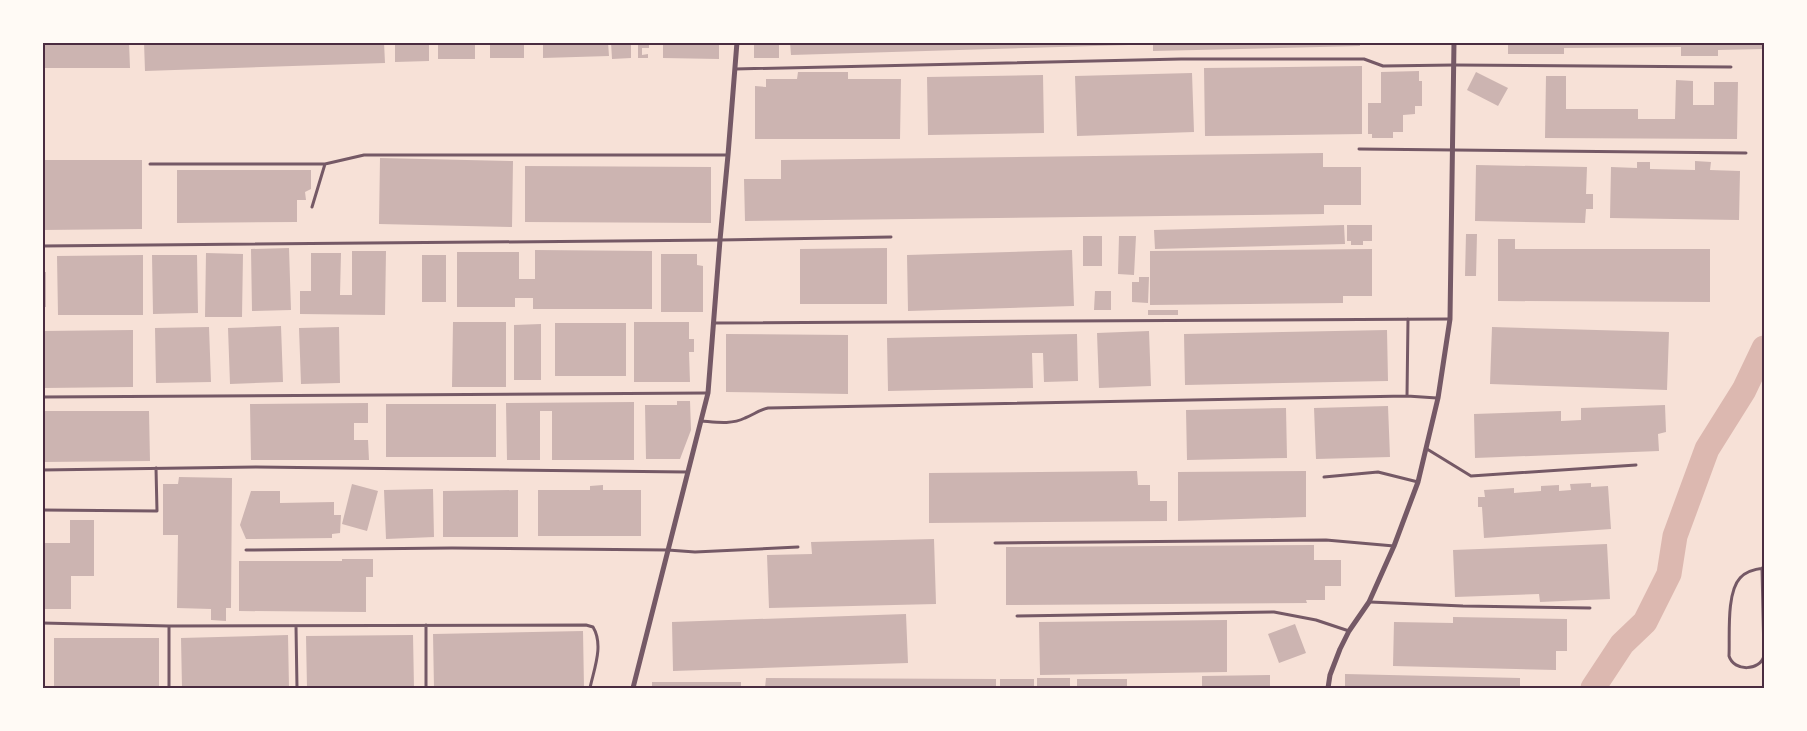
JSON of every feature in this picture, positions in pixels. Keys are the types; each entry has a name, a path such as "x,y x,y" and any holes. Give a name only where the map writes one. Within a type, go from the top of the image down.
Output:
{"street":[{"path":"633,688 708,393 737,42"},
{"path":"1328,688 1330,676 1340,649 1349,631 1369,602 1394,546 1418,482 1438,398 1450,319 1454,42"}],"lane":[{"path":"735,69 1181,59 1364,59 1383,66 1731,67"},
{"path":"1359,149 1746,154"},
{"path":"150,164 325,164 364,155 728,155"},
{"path":"312,207 325,164"},
{"path":"42,246 720,240 891,236"},
{"path":"1407,396 1408,319"},
{"path":"714,323 1450,319"},
{"path":"42,397 708,393"},
{"path":"701,421 733,422 768,408 1407,396 1438,398"},
{"path":"1427,449 1471,476 1636,465"},
{"path":"42,470 256,467 687,472"},
{"path":"42,510 157,511 156,468"},
{"path":"1324,477 1378,472 1418,482"},
{"path":"995,543 1326,540 1394,546"},
{"path":"246,550 462,548 668,550 695,552 798,547"},
{"path":"1763,568 1764,656 1758,665 1735,666 1729,656 1732,596 1738,580 1747,571 1763,568"},
{"path":"1369,602 1590,608"},
{"path":"1017,616 1274,612 1316,620 1349,631"},
{"path":"42,623 169,626 586,625 593,627 597,634 598,644 590,688"},
{"path":"426,625 426,688"},
{"path":"169,626 169,688"},
{"path":"296,626 297,688"}],"building":[{"path":"42,42 129,42 130,68 42,68"},
{"path":"144,42 384,42 385,63 145,71"},
{"path":"395,42 429,42 429,61 395,62"},
{"path":"438,42 475,42 475,59 438,59"},
{"path":"490,42 524,42 524,58 490,58"},
{"path":"543,42 608,42 609,56 543,58"},
{"path":"611,42 631,42 631,58 612,59"},
{"path":"638,42 649,42 649,48 642,48 642,55 648,54 648,58 638,58"},
{"path":"663,42 719,42 719,59 663,58"},
{"path":"754,42 779,42 779,58 754,58"},
{"path":"790,42 1129,42 1129,45 791,55"},
{"path":"1153,42 1360,42 1360,46 1153,51"},
{"path":"1508,42 1764,42 1764,49 1718,50 1718,56 1681,56 1681,47 1564,48 1564,54 1508,54"},
{"path":"1362,66 1362,134 1205,136 1204,68"},
{"path":"1419,71 1419,81 1422,81 1422,106 1415,106 1415,114 1403,115 1403,132 1393,132 1393,138 1372,138 1372,134 1368,134 1368,103 1381,103 1381,72"},
{"path":"798,72 848,72 848,79 901,79 900,139 755,139 755,86 766,87 766,79 797,79"},
{"path":"1476,72 1508,88 1498,106 1467,90"},
{"path":"1192,73 1194,132 1077,136 1075,76"},
{"path":"1043,75 1044,133 928,135 927,77"},
{"path":"1546,76 1566,76 1566,109 1638,109 1638,119 1675,119 1676,80 1693,81 1693,105 1714,105 1714,82 1738,82 1737,139 1545,138"},
{"path":"1323,153 1323,167 1361,167 1361,205 1324,205 1324,214 745,221 744,179 781,179 781,160"},
{"path":"380,158 513,161 512,227 379,224"},
{"path":"42,160 142,160 142,229 42,230"},
{"path":"1695,161 1711,162 1710,170 1740,171 1739,220 1610,218 1611,167 1637,168 1637,162 1650,162 1650,169 1695,170"},
{"path":"1476,165 1587,167 1586,194 1593,194 1593,209 1586,209 1585,223 1475,221"},
{"path":"525,166 711,167 711,223 525,222"},
{"path":"177,170 311,170 311,189 305,192 306,200 297,200 297,222 177,223"},
{"path":"1344,225 1345,244 1155,249 1154,230"},
{"path":"1347,225 1372,225 1372,241 1363,241 1363,245 1351,245 1351,241 1347,241"},
{"path":"1466,234 1477,234 1476,276 1465,276"},
{"path":"1083,236 1102,236 1102,266 1083,266"},
{"path":"1119,236 1136,236 1134,275 1118,274"},
{"path":"1498,239 1515,239 1515,249 1710,249 1710,302 1498,301"},
{"path":"289,248 291,310 252,311 251,249"},
{"path":"887,248 887,304 800,304 800,249"},
{"path":"1372,249 1372,296 1343,296 1343,303 1150,305 1150,251"},
{"path":"535,250 652,251 652,309 533,309 533,298 515,298 515,307 457,307 457,252 519,252 519,279 535,279"},
{"path":"1072,250 1074,306 908,311 907,255"},
{"path":"352,251 386,251 385,315 300,314 300,291 311,291 311,253 341,253 340,295 352,295"},
{"path":"206,253 243,254 242,317 205,317"},
{"path":"661,254 697,254 697,265 703,266 703,312 661,312"},
{"path":"143,255 143,315 58,315 57,256"},
{"path":"152,255 197,255 198,313 153,314"},
{"path":"422,255 446,255 446,302 422,302"},
{"path":"42,272 46,272 46,307 42,307"},
{"path":"1139,277 1149,277 1148,303 1132,302 1132,282 1139,282"},
{"path":"1095,291 1111,291 1111,310 1094,310"},
{"path":"1148,310 1178,310 1178,315 1148,315"},
{"path":"453,322 506,322 506,387 452,387"},
{"path":"634,322 689,322 689,339 694,339 694,352 689,352 690,382 634,382"},
{"path":"555,323 626,323 626,376 555,376"},
{"path":"541,324 541,380 514,380 514,325"},
{"path":"281,326 283,382 230,384 228,328"},
{"path":"209,327 211,382 156,383 155,328"},
{"path":"339,327 340,383 301,384 299,328"},
{"path":"1492,327 1669,332 1667,390 1490,384"},
{"path":"133,330 133,387 44,388 42,331"},
{"path":"1387,330 1388,381 1185,385 1184,334"},
{"path":"1149,331 1151,386 1099,388 1097,333"},
{"path":"726,334 848,335 848,394 726,392"},
{"path":"1077,334 1078,381 1044,382 1043,353 1032,353 1033,388 888,391 887,338"},
{"path":"677,401 690,401 691,430 680,459 646,459 645,405 677,405"},
{"path":"634,402 634,460 552,460 552,411 540,411 540,460 507,460 506,403"},
{"path":"368,403 368,423 354,423 354,440 368,440 369,460 251,460 250,404"},
{"path":"386,404 496,404 496,457 386,457"},
{"path":"1665,405 1666,432 1658,434 1659,451 1475,458 1474,414 1561,411 1561,421 1581,420 1581,408"},
{"path":"1388,406 1390,457 1316,459 1314,408"},
{"path":"1286,408 1287,458 1187,460 1186,410"},
{"path":"42,411 149,411 150,461 42,462"},
{"path":"1137,471 1138,485 1150,485 1150,501 1167,501 1167,521 929,523 929,473"},
{"path":"1306,471 1306,517 1178,521 1178,472"},
{"path":"179,477 232,478 231,608 226,608 226,621 211,620 211,609 177,608 178,535 163,535 163,484 178,484"},
{"path":"1591,483 1591,487 1608,486 1611,529 1484,538 1482,507 1478,507 1478,497 1485,497 1484,490 1514,488 1514,493 1541,491 1541,486 1559,485 1559,491 1571,490 1570,484"},
{"path":"352,484 378,491 367,531 342,524"},
{"path":"603,485 603,490 641,490 641,536 538,536 538,490 590,490 590,486"},
{"path":"433,489 434,537 386,539 384,490"},
{"path":"518,490 518,537 443,537 443,491"},
{"path":"251,491 280,491 280,503 334,502 334,515 341,515 340,533 332,534 332,538 246,539 240,525"},
{"path":"70,520 94,520 94,576 71,576 71,609 42,609 42,543 70,543"},
{"path":"934,539 936,604 769,608 767,555 812,554 811,542"},
{"path":"1607,544 1610,599 1540,602 1539,594 1455,597 1453,550"},
{"path":"1314,545 1314,560 1341,560 1341,586 1325,586 1325,600 1306,600 1307,603 1006,605 1006,547"},
{"path":"342,559 373,559 373,577 366,577 366,612 239,611 239,561 342,561"},
{"path":"906,614 908,663 673,671 672,622"},
{"path":"1453,617 1567,619 1567,651 1556,651 1556,670 1393,666 1394,622 1453,623"},
{"path":"1227,620 1227,672 1040,675 1039,622"},
{"path":"1295,624 1306,653 1279,663 1268,634"},
{"path":"583,631 584,688 434,688 433,634"},
{"path":"288,635 289,688 182,688 181,638"},
{"path":"413,635 414,688 307,688 306,636"},
{"path":"54,638 159,638 159,688 54,688"},
{"path":"1345,674 1520,678 1520,688 1345,688"},
{"path":"1270,675 1270,688 1202,688 1202,676"},
{"path":"766,678 996,679 996,688 765,688"},
{"path":"1037,678 1070,678 1070,688 1037,688"},
{"path":"1000,679 1034,679 1034,688 1000,688"},
{"path":"1077,679 1127,679 1127,688 1077,688"},
{"path":"652,682 741,682 741,688 652,688"}],"waterway":[{"path":"1593,688 1622,644 1645,622 1669,574 1675,536 1707,449 1744,390 1764,348"}]}
